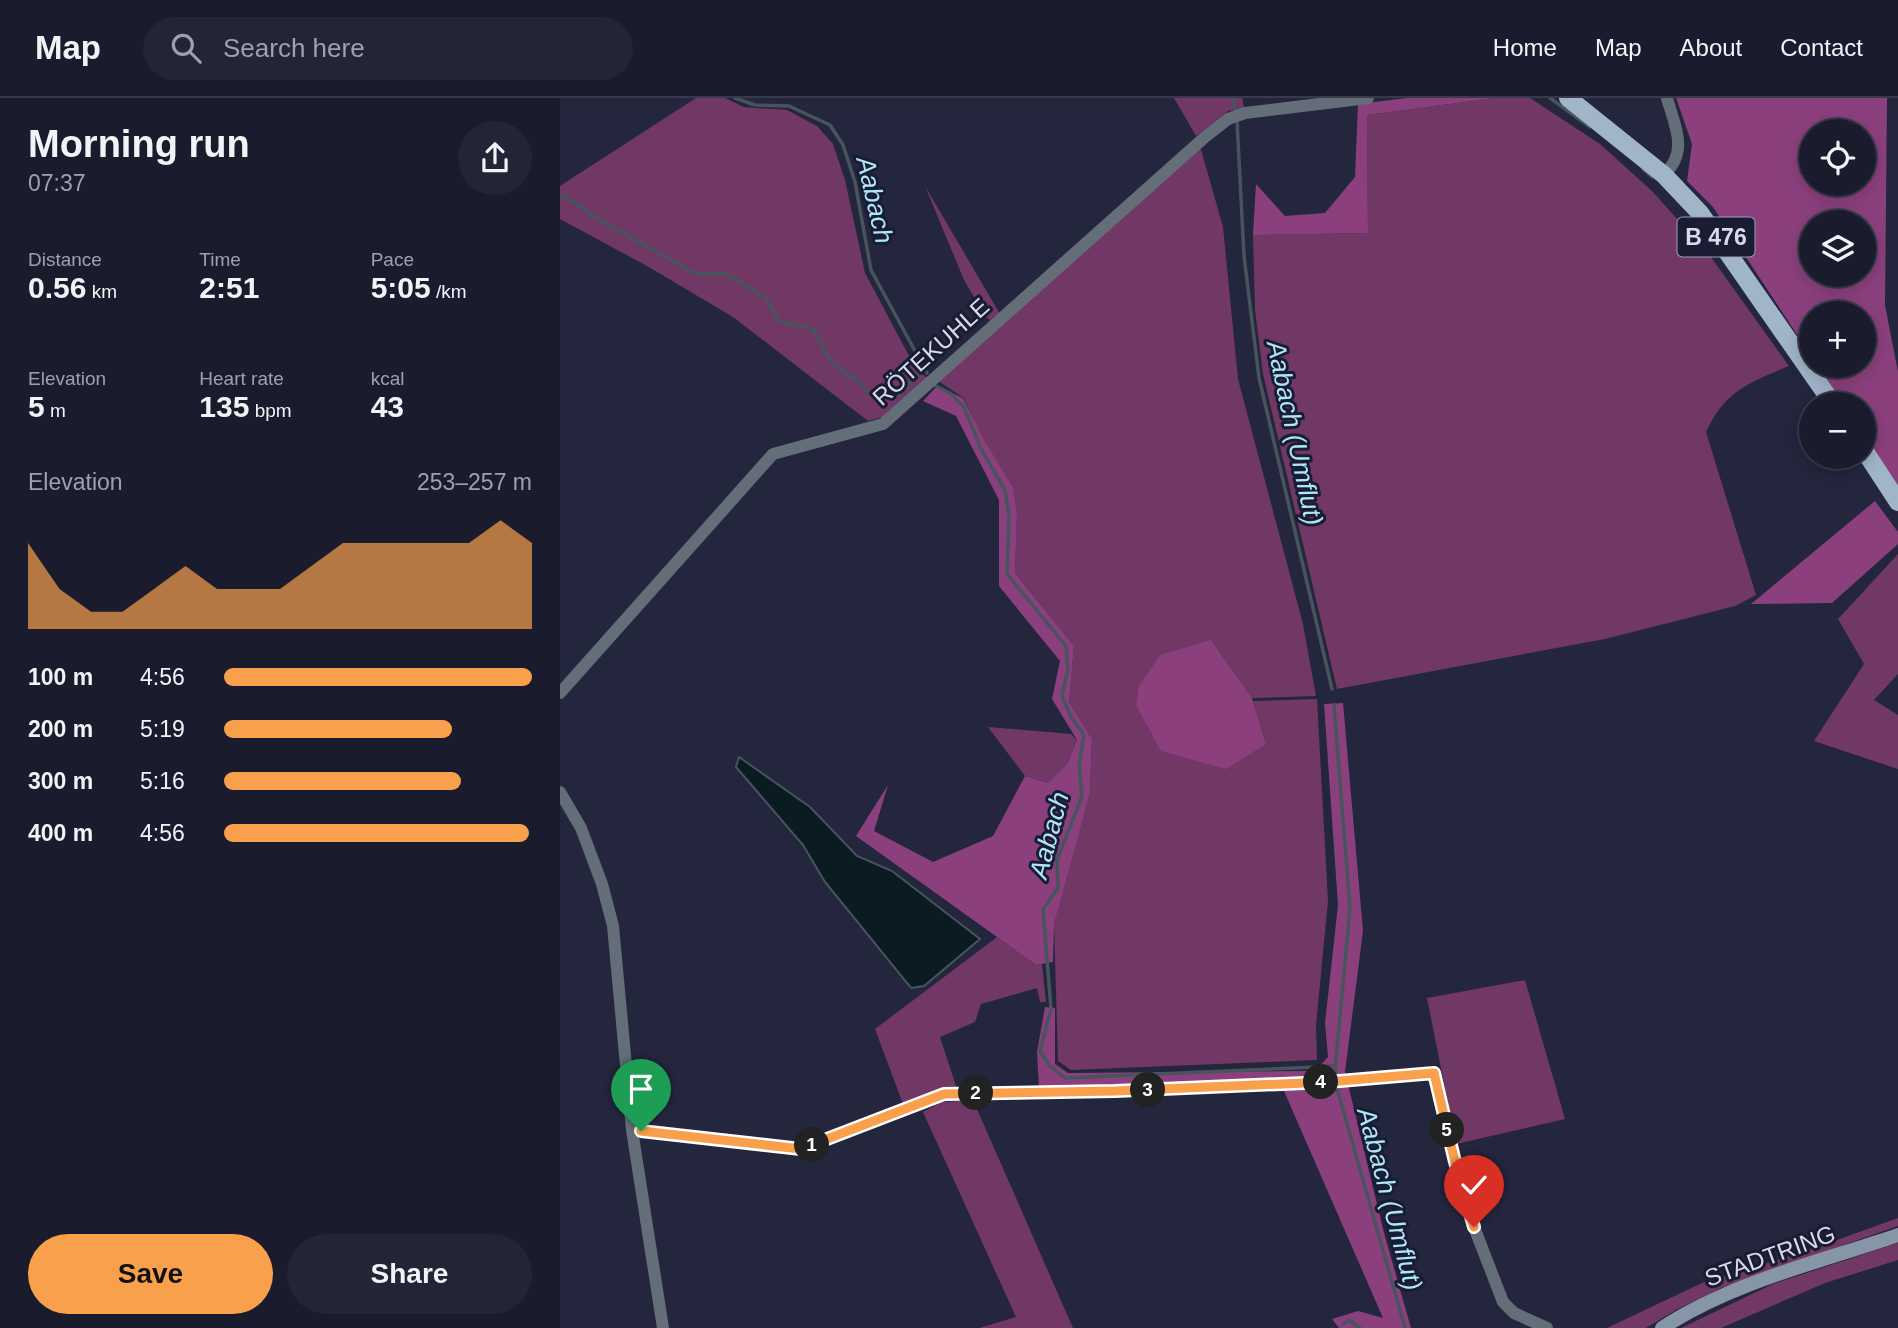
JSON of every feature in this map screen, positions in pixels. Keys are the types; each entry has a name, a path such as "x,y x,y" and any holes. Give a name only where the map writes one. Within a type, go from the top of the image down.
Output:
{"main road":[{"name":"B 476","path":"1568,98 1664,175 1700,213 1825,392"},
{"path":"1876,468 1898,502"}],"street":[{"name":"RÖTEKUHLE","path":"560,693 773,454 883,424 1152,182 1227,119 1245,113 1368,98"},
{"path":"1664,175 1671,168 1680,147 1667,98"},
{"path":"560,792 580,828 602,884 613,926 632,1130 663,1328"},
{"path":"632,1130 801,1149 944,1094 1115,1091 1328,1082 1434,1073 1458,1175 1474,1227 1503,1302 1514,1313 1547,1328"},
{"name":"STADTRING","path":"1662,1328 1748,1285 1898,1235"}],"shaded area":[{"path":"696,98 725,98 744,107 787,110 817,126 833,144 845,180 865,273 915,367 927,378 883,417 868,421 733,317 560,219 560,186"},
{"path":"1174,98 1242,98 1244,108 1228,111 1196,136"},
{"path":"1407,98 1495,98 1367,115 1368,233 1253,235 1256,184 1285,216 1325,213 1355,177 1358,104"},
{"path":"1495,98 1530,98 1600,144 1652,191 1708,253 1789,366 1739,390 1721,407 1706,432 1756,595 1735,606 1605,639 1337,689 1263,374 1255,310 1253,235 1368,233 1367,115"},
{"path":"1676,98 1887,98 1885,305 1898,372 1898,488 1876,454 1876,392 1835,392 1825,378 1876,378 1876,301 1799,301 1799,338 1713,207 1687,181 1692,144"},
{"path":"1200,146 1223,227 1238,379 1303,624 1316,696 1252,698 1211,640 1266,744 1253,701 1317,699 1328,901 1316,1025 1317,1060 1071,1070 1058,1061 1054,924 1070,857 1090,792 1092,739 1069,702 1074,646 1015,573 1017,517 964,398 938,381"},
{"path":"925,186 1000,314 990,320 964,280"},
{"path":"937,386 963,398 1013,488 1017,517 1015,573 1074,646 1069,702 1092,739 1090,792 1054,924 1053,962 1036,965 856,836 888,785 874,831 933,862 993,836 1025,776 1048,783 1067,764 1077,740 1052,699 1060,661 999,586 999,500 956,416 923,401"},
{"path":"1875,501 1898,532 1898,544 1832,603 1751,604"},
{"path":"1898,554 1898,674 1874,700 1898,715 1898,769 1814,741 1864,664 1838,619"},
{"path":"1211,640 1252,698 1266,744 1226,769 1161,751 1136,705 1139,686 1160,655"},
{"path":"1343,703 1363,931 1345,1072 1384,1233 1411,1328 1339,1328 1332,1319 1358,1311 1383,1318 1284,1091 1039,1088 1037,1052 1045,1007 1055,1008 1055,1064 1068,1073 1315,1071 1328,1057 1325,1023 1338,905 1324,704"},
{"path":"988,727 1071,734 1077,740 1067,764 1048,783 1025,776"},
{"path":"739,757 810,807 857,856 892,871 980,939 924,986 911,988 825,882 803,845 736,767"},
{"path":"997,937 1036,965 1042,964 1046,1002 1040,1002 1037,988 981,1004 975,1022 940,1037 957,1089 903,1104 875,1029"},
{"path":"1525,980 1565,1119 1456,1144 1427,998"},
{"path":"973,1100 1073,1328 979,1328 1016,1317 923,1112 942,1102"},
{"path":"1898,1218 1898,1226 1721,1288 1646,1328 1607,1328 1702,1283 1812,1249"},
{"path":"1898,1243 1898,1260 1825,1283 1721,1328 1681,1328 1773,1284"}],"waterway":[{"name":"Aabach","path":"735,98 755,105 789,106 830,125 843,145 855,182 871,270 927,373"},
{"name":"Aabach (Umflut)","path":"1233,98 1236,113"},
{"path":"1550,98 1590,127"},
{"name":"Aabach (Umflut)","path":"1237,121 1244,256 1259,378 1332,689"},
{"path":"1643,169 1652,177"},
{"path":"560,198 565,196 595,217 696,274 727,274 766,298 779,321 813,329 831,362 874,397 898,396 924,367"},
{"name":"Aabach","path":"936,386 950,393 964,407 980,447 1005,490 1009,516 1007,574 1066,646 1068,669 1062,696 1071,717 1084,735 1079,765 1082,796 1057,860 1058,888 1043,909 1051,1009 1040,1051 1049,1065 1065,1078 1318,1067"},
{"name":"Aabach (Umflut)","path":"1334,705 1350,908 1335,1070 1338,1092 1405,1328"},
{"name":"Aabach","path":"1326,1066 1336,1065"},
{"path":"1343,1324 1349,1320 1360,1328"}],"route":[{"path":"641,1131 801,1149 944,1094 1115,1091 1328,1082 1434,1073 1474,1227"}]}
